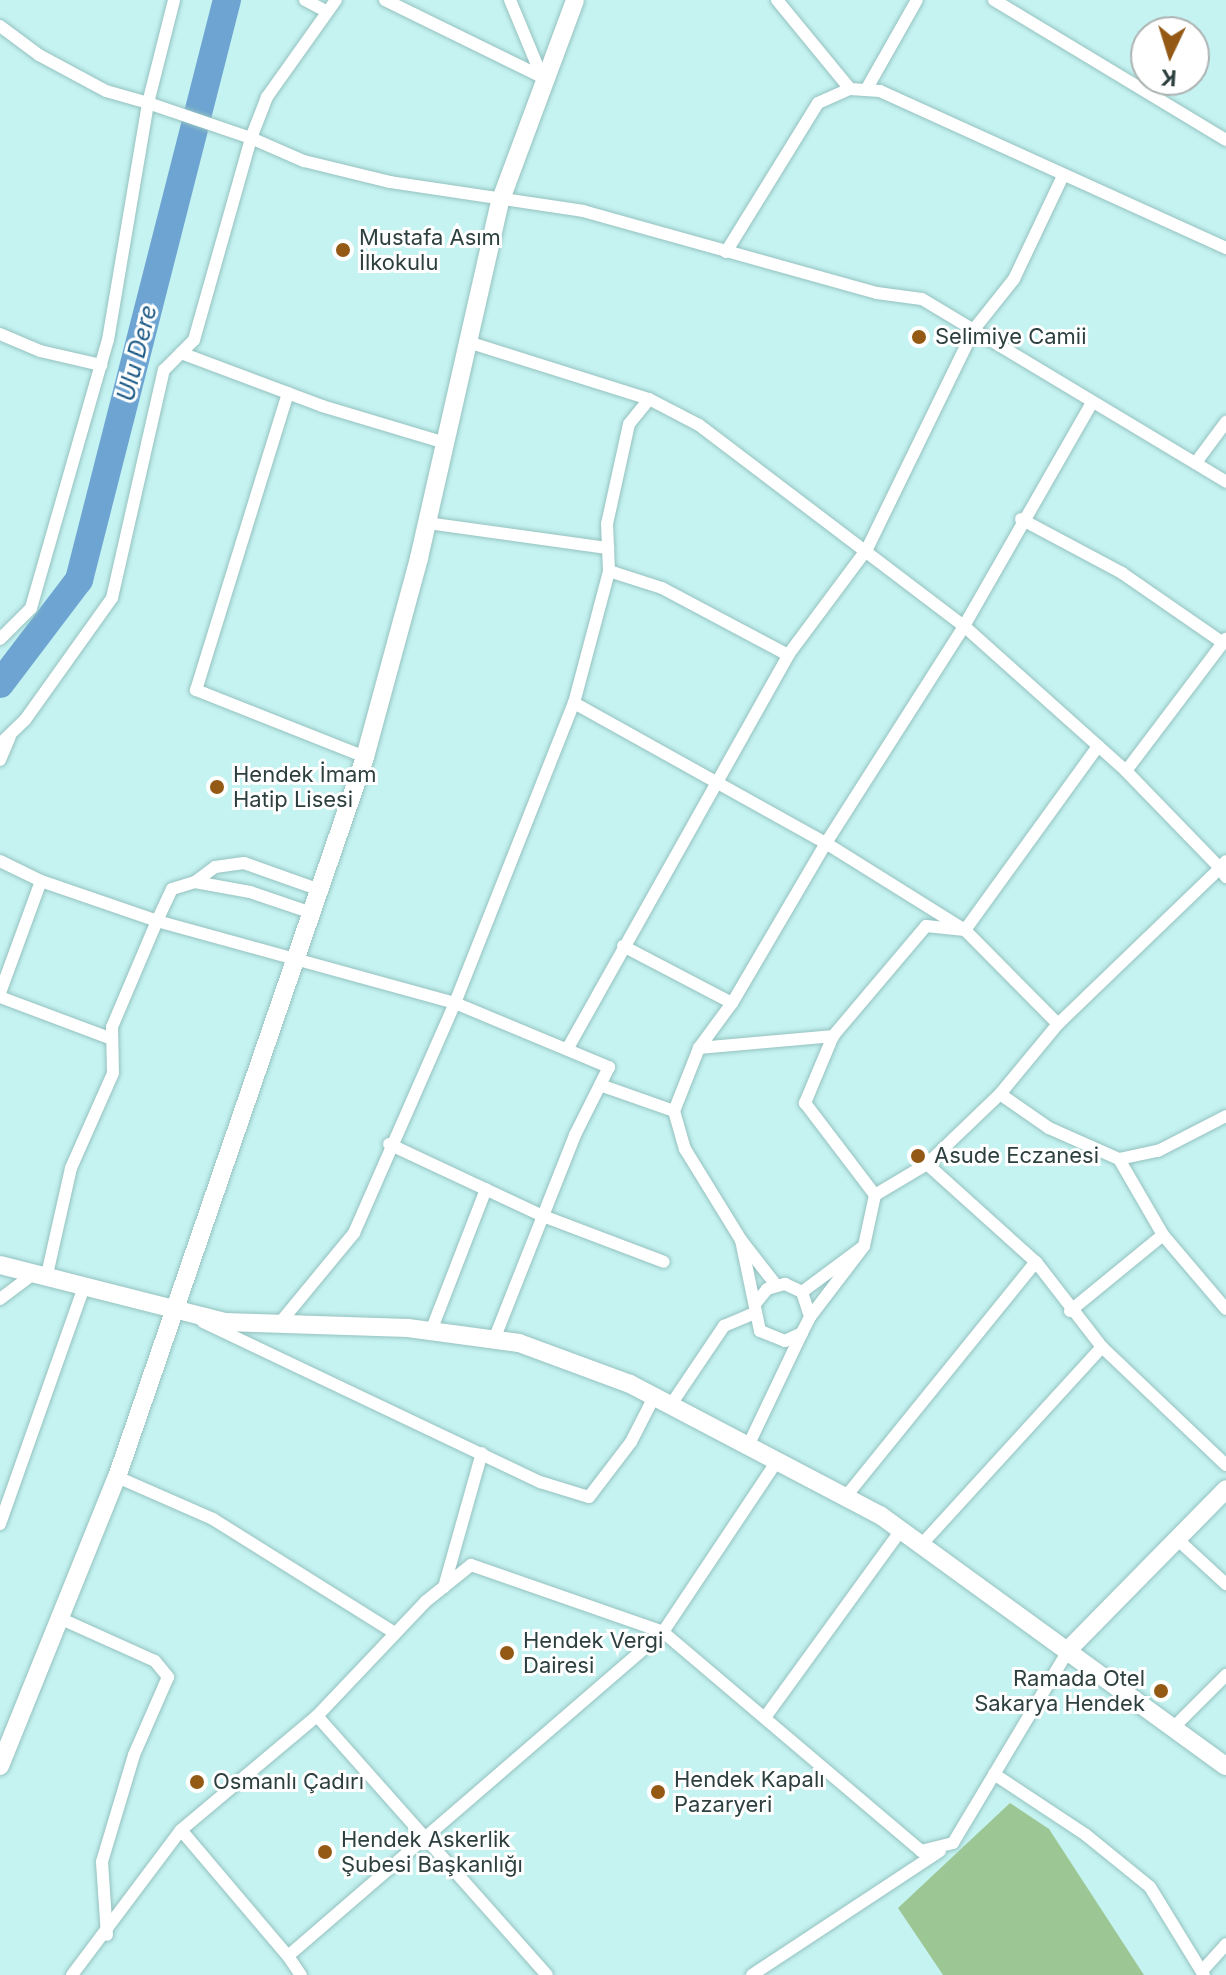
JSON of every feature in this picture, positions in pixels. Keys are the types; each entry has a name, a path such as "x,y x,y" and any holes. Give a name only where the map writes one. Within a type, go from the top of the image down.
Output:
{"main road":[{"path":"0,1766 57,1617 117,1477 365,757 427,523 500,202 542,77 575,0"},
{"path":"0,1265 83,1290 225,1322 431,1331 519,1343 662,1401 847,1495 922,1544 1069,1649 1226,1766"},
{"path":"1069,1649 1226,1489"}],"street":[{"path":"0,639 31,608 101,365 148,103 174,0"},
{"path":"305,0 326,11"},
{"path":"0,744 112,598 164,370 194,340 251,138 267,97 336,0"},
{"path":"385,0 542,77"},
{"path":"510,0 542,77"},
{"path":"777,0 850,89"},
{"path":"866,90 917,0"},
{"path":"994,0 1226,140"},
{"path":"0,26 39,55 106,91 251,138 304,161 500,202 583,211 877,293 922,299 975,328 1091,404 1197,461 1226,482"},
{"path":"726,252 818,103 850,89 880,91 1226,248"},
{"path":"569,1046 713,781 788,655 867,549 975,328 1014,279 1063,176"},
{"path":"0,334 40,351 101,365"},
{"path":"468,342 649,399 699,425 867,549 964,626 1126,771 1224,869 1058,1024 1000,1094 927,1164 875,1195 864,1246 810,1317 748,1446"},
{"path":"181,353 288,393 445,443"},
{"path":"288,393 196,690 365,757"},
{"path":"279,1324 354,1233 389,1144 455,1003 574,703 609,571 607,524 629,424 649,399"},
{"path":"802,1292 776,1285 741,1240 685,1149 674,1111 699,1048 732,1003 826,843 964,626 1021,519 1091,404"},
{"path":"1197,461 1226,422"},
{"path":"1021,519 1122,573 1224,641 1126,771"},
{"path":"427,523 608,548"},
{"path":"609,571 662,588 788,655"},
{"path":"574,703 826,843 965,930 1058,1024"},
{"path":"0,760 11,733"},
{"path":"965,930 1098,746"},
{"path":"0,861 41,881 157,921 455,1003 569,1046 609,1067 543,1216 494,1340"},
{"path":"0,1299 39,1277 71,1168 113,1073 112,1027 172,889 195,882 215,867 244,863 320,890"},
{"path":"41,881 1,995 112,1039"},
{"path":"195,882 250,892 312,913"},
{"path":"875,1195 805,1103 833,1036 926,926 965,930"},
{"path":"623,946 732,1003"},
{"path":"699,1048 833,1036"},
{"path":"600,1085 674,1111"},
{"path":"1000,1094 1049,1128 1119,1159 1158,1151 1226,1116"},
{"path":"389,1144 543,1216 664,1262"},
{"path":"1119,1159 1163,1235 1226,1309"},
{"path":"927,1164 1036,1262 1070,1311 1102,1347 1226,1465"},
{"path":"431,1331 486,1189"},
{"path":"1070,1311 1163,1235"},
{"path":"741,1240 754,1308 768,1337 785,1341 802,1333"},
{"path":"802,1292 864,1246"},
{"path":"847,1495 1036,1262"},
{"path":"176,1309 540,1482 589,1497 724,1326 754,1308 776,1285"},
{"path":"0,1524 83,1290"},
{"path":"802,1292 810,1317"},
{"path":"922,1544 1102,1347"},
{"path":"444,1587 482,1453"},
{"path":"288,1956 424,1843 534,1740 663,1632 777,1461"},
{"path":"117,1477 213,1519 395,1633"},
{"path":"766,1716 901,1530"},
{"path":"1177,1539 1226,1584"},
{"path":"72,1975 107,1935 181,1830 317,1716 395,1633 471,1565 663,1632 766,1716 921,1851 953,1843"},
{"path":"57,1617 155,1661 168,1677 134,1755 102,1862 107,1935"},
{"path":"752,1975 953,1843 1069,1649"},
{"path":"1174,1727 1226,1675"},
{"path":"317,1716 424,1843 547,1975"},
{"path":"994,1774 1086,1835 1150,1887 1203,1973 1226,1944"},
{"path":"181,1830 301,1975"}],"green space":[{"path":"1010,1803 1049,1829 1144,1975 943,1975 898,1908"}],"waterway":[{"name":"Ulu Dere","path":"0,684 79,580 227,0"}],"place":[{"name":"Mustafa Asım İlkokulu","path":"343,250"},
{"name":"Selimiye Camii","path":"919,337"},
{"name":"Hendek İmam Hatip Lisesi","path":"217,787"},
{"name":"Asude Eczanesi","path":"918,1156"},
{"name":"Hendek Vergi Dairesi","path":"507,1653"},
{"name":"Ramada Otel Sakarya Hendek","path":"1161,1691"},
{"name":"Osmanlı Çadırı","path":"197,1782"},
{"name":"Hendek Kapalı Pazaryeri","path":"658,1792"},
{"name":"Hendek Askerlik Şubesi Başkanlığı","path":"325,1852"}]}
